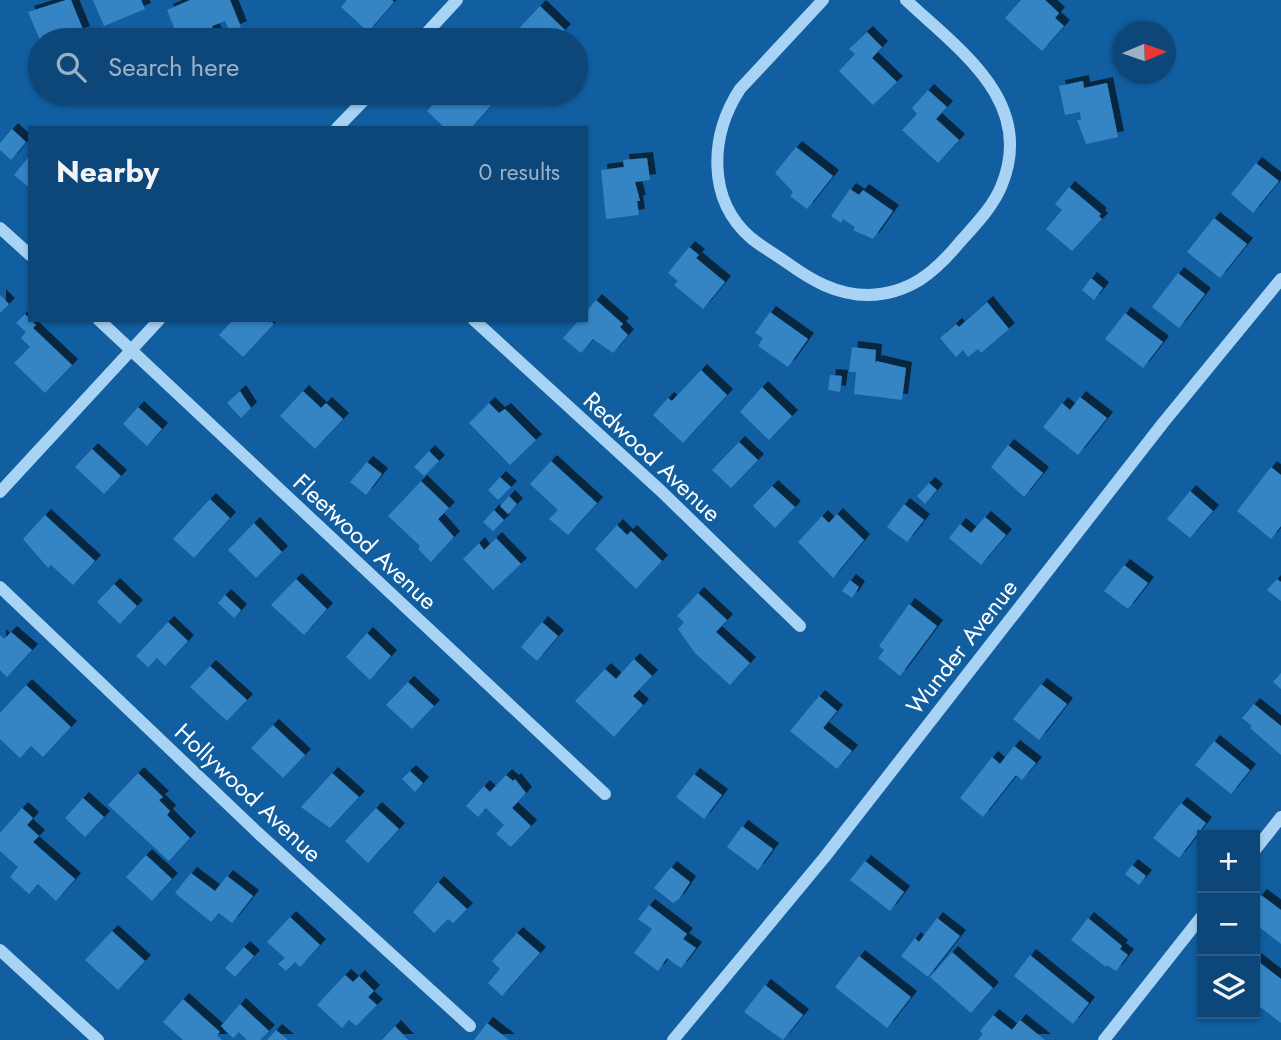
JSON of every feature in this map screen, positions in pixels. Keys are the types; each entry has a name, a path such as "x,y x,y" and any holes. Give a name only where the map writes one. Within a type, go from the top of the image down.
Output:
{"street":[{"path":"431,28 457,0"},
{"path":"823,0 740,89 730,105 719,134 716,156 718,178 725,200 751,237 824,286 869,295 898,290 937,270 990,206 1001,186 1009,157 1009,134 996,91 983,73 906,0"},
{"path":"339,126 359,105"},
{"path":"0,228 28,253"},
{"name":"Wunder Avenue","path":"673,1040 824,858 1163,423 1281,279"},
{"name":"Fleetwood Avenue","path":"101,322 605,794"},
{"path":"0,492 157,322"},
{"name":"Redwood Avenue","path":"476,322 661,491 800,626"},
{"name":"Hollywood Avenue","path":"0,587 257,832 470,1026"},
{"path":"1260,844 1281,817"},
{"path":"1104,1040 1197,922"},
{"path":"0,950 98,1040"}],"building":[{"path":"71,0 82,28 35,28 28,12"},
{"path":"93,0 141,0 145,9 104,26"},
{"path":"190,0 230,0 241,27 228,28 225,21 212,26 213,28 174,28 167,10"},
{"path":"347,0 394,2 371,28 364,28 341,7"},
{"path":"1021,0 1045,0 1059,13 1055,18 1064,26 1042,51 1005,18"},
{"path":"540,6 563,28 519,28"},
{"path":"867,32 882,47 872,58 897,82 873,105 839,71 855,54 849,49"},
{"path":"1083,81 1084,88 1107,83 1118,137 1086,144 1077,120 1081,120 1080,112 1065,115 1059,86"},
{"path":"928,90 947,107 936,119 959,140 938,163 902,130 917,114 912,108"},
{"path":"432,105 492,105 473,126 443,126 427,111"},
{"path":"12,129 26,142 11,160 0,150 0,143"},
{"path":"796,147 833,176 807,209 790,196 793,192 775,173"},
{"path":"28,158 28,186 14,175"},
{"path":"647,158 650,180 635,182 640,201 637,201 639,215 606,219 601,170 624,167 623,160"},
{"path":"1256,163 1279,181 1253,213 1231,194"},
{"path":"1069,187 1101,214 1099,216 1102,219 1072,251 1046,229 1062,210 1055,204"},
{"path":"850,189 859,195 863,190 893,211 873,239 853,230 855,227 843,219 841,223 831,216"},
{"path":"1214,218 1247,244 1220,278 1187,252"},
{"path":"689,247 699,255 696,258 725,282 703,309 674,285 678,281 668,273"},
{"path":"1178,273 1205,294 1179,328 1152,307"},
{"path":"1091,278 1103,288 1094,300 1082,290"},
{"path":"0,295 9,304 0,313"},
{"path":"596,300 623,324 620,327 628,335 613,353 593,339 581,353 563,338 577,322 588,322 588,310"},
{"path":"987,302 1009,329 981,353 978,349 968,357 963,350 956,357 940,338 956,324 959,327"},
{"path":"770,312 808,339 788,367 758,346 763,338 755,333"},
{"path":"1125,313 1163,342 1143,368 1105,339"},
{"path":"25,314 28,322 36,325 33,328 72,365 45,393 14,363 30,347 21,338 26,332 16,323"},
{"path":"231,322 274,324 243,357 219,335"},
{"path":"852,347 876,350 875,364 876,361 906,368 902,400 854,394 856,372 849,372"},
{"path":"701,370 727,395 683,443 653,415 668,398 672,401"},
{"path":"830,375 842,376 840,392 828,390"},
{"path":"762,387 792,416 769,440 740,412"},
{"path":"240,391 251,408 241,418 227,403"},
{"path":"303,391 321,408 326,403 343,419 315,449 280,416"},
{"path":"1080,397 1107,418 1078,455 1043,427 1062,403 1070,410"},
{"path":"489,403 499,413 505,409 536,440 510,465 469,423"},
{"path":"138,407 162,429 147,446 123,424"},
{"path":"739,442 758,460 731,488 712,470"},
{"path":"1008,445 1043,473 1024,497 991,467"},
{"path":"92,449 121,476 104,494 75,467"},
{"path":"429,451 439,461 424,476 414,467"},
{"path":"551,461 597,503 568,535 549,519 558,510 530,484"},
{"path":"367,462 382,474 366,495 350,482"},
{"path":"1271,467 1281,475 1281,526 1271,539 1237,511"},
{"path":"500,477 511,487 498,500 488,490"},
{"path":"421,481 449,508 438,519 454,537 431,562 418,549 420,546 388,516"},
{"path":"929,483 937,490 925,504 917,496"},
{"path":"772,486 795,507 775,528 753,506"},
{"path":"1190,491 1213,511 1190,538 1167,519"},
{"path":"509,496 517,504 508,514 500,506"},
{"path":"210,499 230,518 194,558 173,539"},
{"path":"904,504 924,520 907,542 887,527"},
{"path":"494,510 504,520 493,531 483,522"},
{"path":"837,514 864,540 833,578 798,542 822,516 829,523"},
{"path":"45,515 95,561 73,585 51,565 48,568 23,539"},
{"path":"985,517 1006,535 981,565 949,538 960,524 971,533"},
{"path":"254,523 282,552 256,578 228,550"},
{"path":"617,525 627,535 631,531 662,561 636,589 595,549"},
{"path":"496,538 521,564 493,590 463,559 479,543 484,550"},
{"path":"1124,565 1148,583 1128,609 1104,591"},
{"path":"296,579 327,609 304,635 271,605"},
{"path":"1277,579 1281,582 1281,601 1267,590"},
{"path":"850,580 859,587 852,598 842,591"},
{"path":"114,584 137,606 120,624 97,602"},
{"path":"698,593 727,620 716,632 750,663 730,685 695,653 678,629 684,622 677,616"},
{"path":"225,595 241,610 234,618 218,603"},
{"path":"909,604 937,626 900,676 878,658 884,650 879,646"},
{"path":"168,622 188,641 165,666 157,658 148,667 136,656"},
{"path":"542,622 558,636 537,661 521,647"},
{"path":"11,632 32,650 7,677 0,670 0,635 4,639"},
{"path":"367,633 391,656 370,680 346,657"},
{"path":"634,659 652,676 633,696 643,705 614,737 575,701 605,669 616,679"},
{"path":"210,666 247,700 227,721 190,687"},
{"path":"1281,673 1281,689 1273,682"},
{"path":"408,682 434,706 412,729 386,705"},
{"path":"1041,684 1067,704 1039,740 1013,719"},
{"path":"26,685 71,727 43,757 31,746 20,758 0,739 0,713"},
{"path":"819,696 837,711 823,728 852,751 837,769 790,731"},
{"path":"1254,704 1281,726 1281,755 1242,718"},
{"path":"273,725 305,755 283,778 251,748"},
{"path":"1214,741 1250,770 1231,794 1195,765"},
{"path":"1014,746 1036,763 1022,780 1016,775 983,817 960,798 992,757 1000,764"},
{"path":"410,771 423,783 415,792 402,779"},
{"path":"138,773 163,797 159,800 170,811 167,815 190,838 169,861 108,805"},
{"path":"332,773 359,797 330,828 301,807"},
{"path":"694,774 722,795 704,819 676,797"},
{"path":"506,775 513,781 515,779 526,793 512,808 531,826 511,847 496,834 504,825 486,808 478,817 466,806 484,786 490,792"},
{"path":"83,798 104,817 85,837 65,818"},
{"path":"1181,803 1206,823 1201,830 1197,830 1197,835 1179,858 1153,838"},
{"path":"22,808 33,818 27,825 39,836 33,842 75,879 56,901 38,884 29,894 10,877 18,867 0,851 0,833"},
{"path":"376,808 399,829 368,863 345,841"},
{"path":"742,826 773,849 758,870 727,847"},
{"path":"146,855 172,879 152,901 126,877"},
{"path":"865,861 904,892 890,911 850,880"},
{"path":"1132,865 1146,876 1139,885 1125,874"},
{"path":"671,867 690,882 679,899 673,903 654,888"},
{"path":"191,873 215,891 227,876 253,896 232,923 219,913 211,922 175,893"},
{"path":"438,882 467,909 453,923 448,919 434,933 413,912"},
{"path":"1260,896 1281,910 1281,944 1260,928"},
{"path":"649,905 687,934 683,939 696,948 681,968 667,958 658,971 634,953 652,929 638,919"},
{"path":"290,917 320,945 300,967 295,962 286,971 278,964 285,958 267,942"},
{"path":"937,918 960,936 928,977 901,956 915,938 919,942"},
{"path":"1088,918 1122,946 1120,949 1128,955 1116,971 1107,965 1106,967 1071,940"},
{"path":"112,931 145,961 118,990 85,960"},
{"path":"517,933 540,953 502,996 488,983 500,969 492,961"},
{"path":"244,947 254,956 235,977 225,968"},
{"path":"952,952 993,988 971,1013 930,977"},
{"path":"1030,955 1089,1003 1073,1024 1014,976"},
{"path":"859,956 911,997 887,1028 835,987"},
{"path":"1260,963 1281,979 1281,1023 1260,1007"},
{"path":"345,975 353,982 359,976 374,991 368,997 377,1005 356,1026 349,1020 342,1028 317,1005"},
{"path":"765,985 803,1015 783,1040 744,1012"},
{"path":"183,999 220,1032 217,1035 222,1040 183,1040 163,1022"},
{"path":"240,1004 269,1031 260,1040 247,1040 239,1032 233,1038 221,1026"},
{"path":"993,1015 1012,1030 1020,1020 1045,1040 978,1040 983,1034 980,1031"},
{"path":"487,1023 509,1040 474,1040"},
{"path":"395,1026 408,1040 382,1040"},
{"path":"276,1030 288,1040 267,1040"}]}
